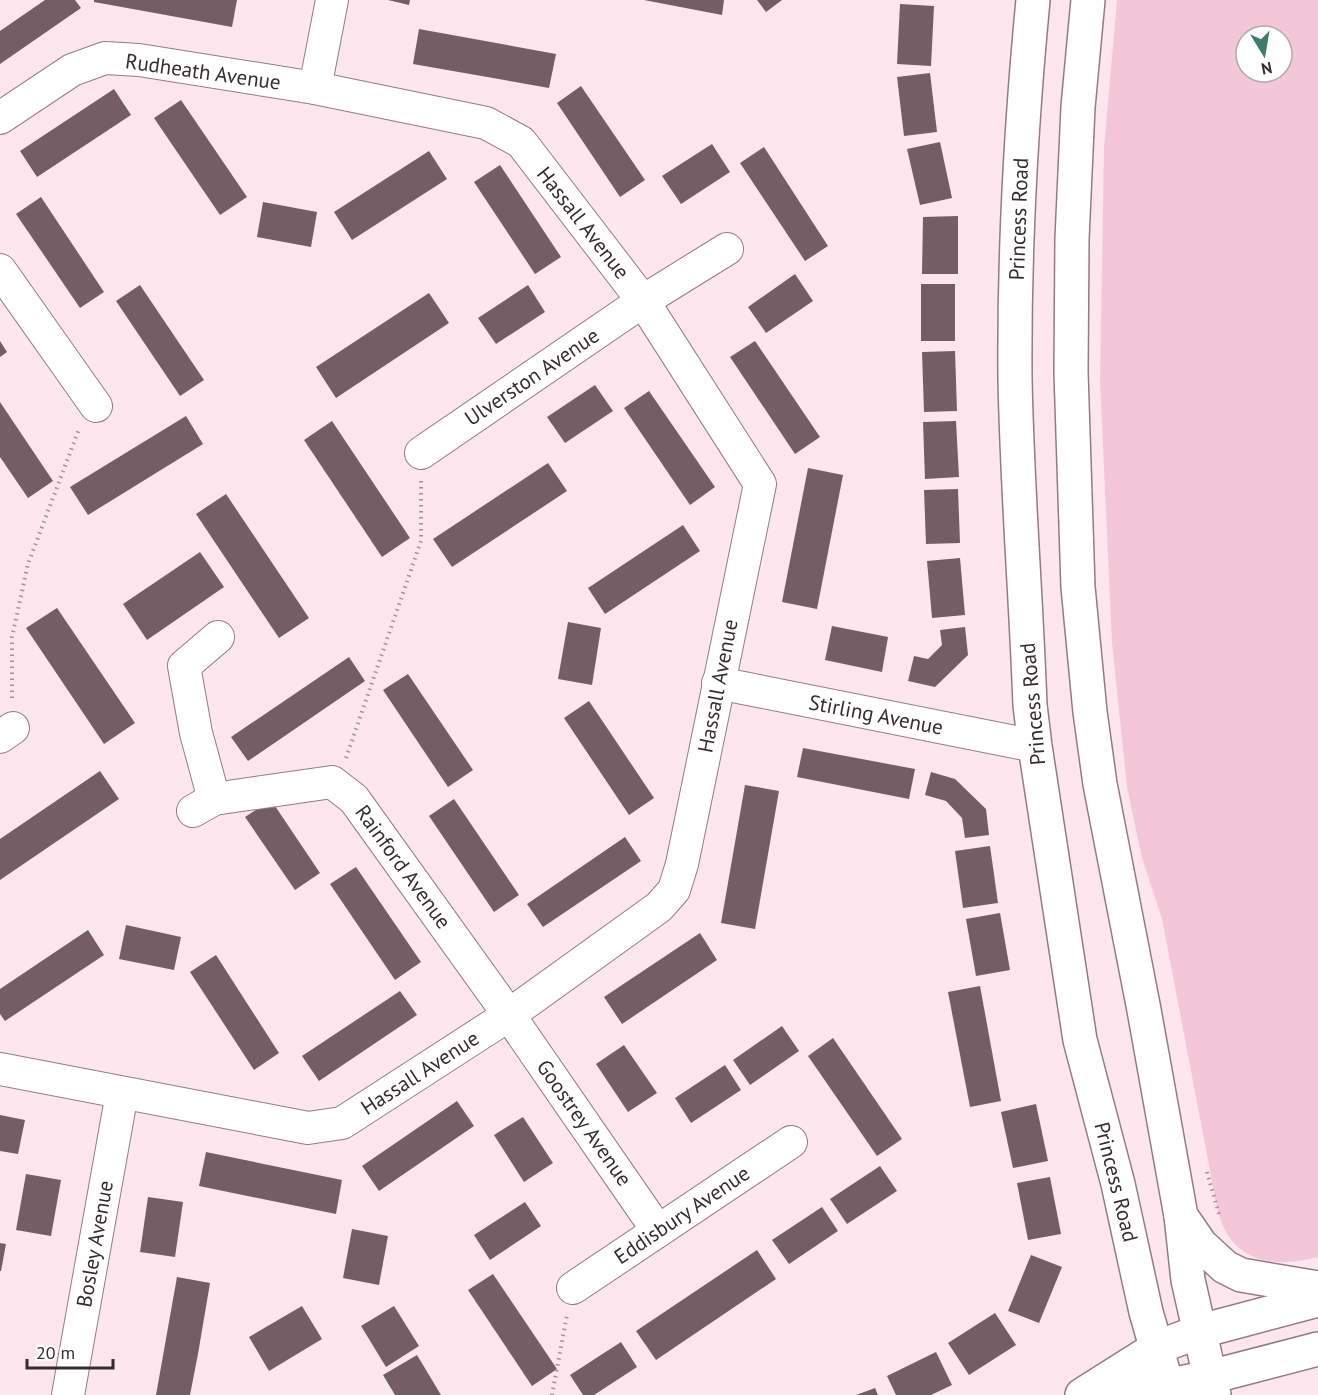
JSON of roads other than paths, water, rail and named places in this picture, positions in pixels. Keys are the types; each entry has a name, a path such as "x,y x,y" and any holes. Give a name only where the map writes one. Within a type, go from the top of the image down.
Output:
{"main road":[{"name":"Princess Road","path":"1033,0 1023,104 1017,239 1015,377 1030,705 1080,1040 1118,1184 1146,1312 1169,1390"},
{"path":"1088,0 1078,107 1072,239 1071,372 1078,587 1090,712 1100,784 1144,1010 1180,1216 1188,1280 1212,1386"},
{"path":"1180,1216 1201,1245 1241,1275 1318,1288"},
{"path":"1082,1395 1158,1347 1201,1331 1318,1300"},
{"path":"1121,1395 1212,1386 1318,1349"}],"street":[{"path":"315,88 332,0"},
{"name":"Rudheath Avenue","path":"0,118 72,70 105,58 139,60 315,88"},
{"name":"Hassall Avenue","path":"122,1093 308,1128 342,1123 509,1015 659,907 674,890 682,864 760,484 643,301 521,142 486,123 315,88"},
{"name":"Ulverston Avenue","path":"421,453 643,301 727,249"},
{"path":"0,270 96,406"},
{"name":"Rainford Avenue","path":"218,637 184,666 196,733 204,805 332,782 354,799 509,1015"},
{"name":"Stirling Avenue","path":"718,683 1035,747"},
{"name":"Goostrey Avenue","path":"509,1015 658,1230"},
{"path":"0,1069 122,1093"},
{"name":"Bosley Avenue","path":"69,1395 122,1093"},
{"name":"Eddisbury Avenue","path":"573,1288 791,1142"}]}
